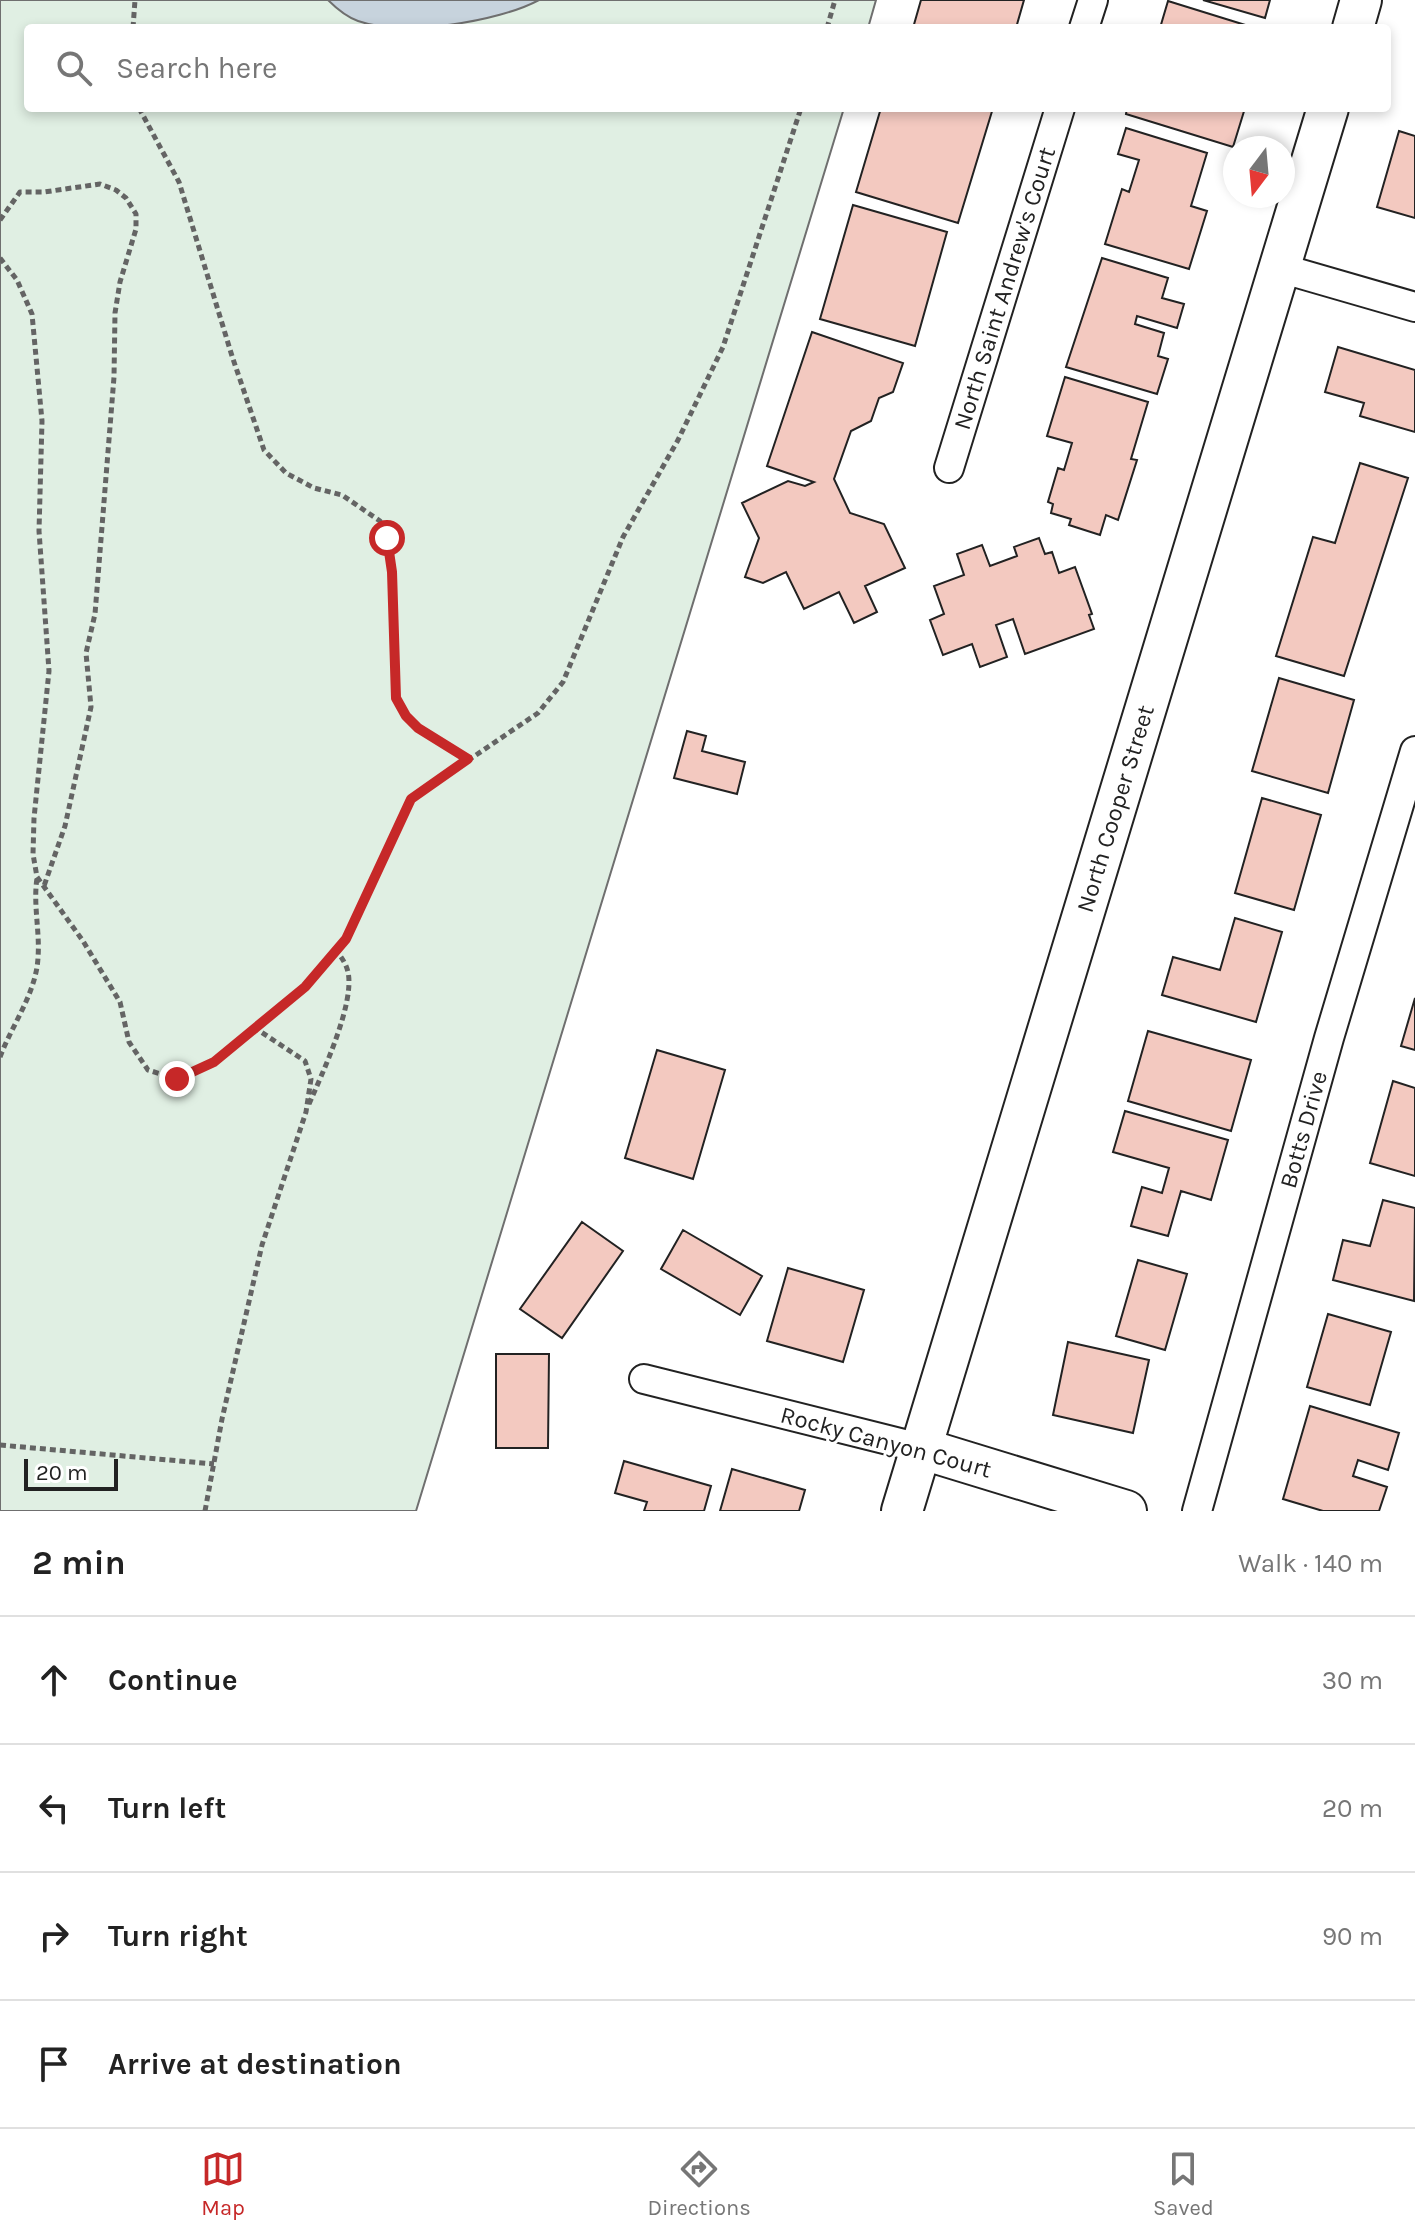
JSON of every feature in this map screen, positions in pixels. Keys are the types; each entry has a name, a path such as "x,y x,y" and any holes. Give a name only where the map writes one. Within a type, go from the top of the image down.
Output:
{"main road":[{"path":"1354,24 1361,0"},
{"name":"North Cooper Street","path":"902,1511 1327,112"},
{"name":"Rocky Canyon Court","path":"920,1448 1126,1511"}],"street":[{"path":"1085,24 1093,0"},
{"name":"North Saint Andrew's Court","path":"949,468 1059,112"},
{"path":"1280,268 1415,307"},
{"name":"Botts Drive","path":"1197,1511 1329,1038 1415,751"},
{"name":"Rocky Canyon Court","path":"644,1379 920,1448"}],"path":[{"path":"133,24 135,0"},
{"path":"828,24 835,0"},
{"path":"141,112 179,182 264,450 286,473 314,488 342,495 380,521 387,538 392,572 396,698 406,716 418,728 468,759"},
{"path":"37,877 83,941 120,1002 129,1042 148,1070 177,1079 214,1062 305,987 346,939 411,799 538,713 563,682 623,537 678,440 723,347 800,112"},
{"path":"0,220 20,192 100,184 126,198 136,214 136,229 120,282 115,313 114,377 95,614 86,653 91,707 65,826 44,887"},
{"path":"0,258 17,280 32,314 42,421 39,531 49,671 34,818 38,960 32,983 0,1057"},
{"path":"205,1511 262,1245 306,1112 331,1052 349,988 349,974 336,950"},
{"path":"255,1028 305,1061 311,1079 306,1112"},
{"path":"0,1445 214,1464"}],"green space":[{"path":"0,0 876,0 869,24 24,24 24,112 843,112 416,1511 0,1511"}],"shaded area":[{"path":"328,0 539,0 500,15 456,24 369,24 342,12"}],"building":[{"path":"921,0 1024,0 1017,24 914,24"},
{"path":"1203,0 1270,0 1265,18"},
{"path":"1168,1 1242,24 1161,24"},
{"path":"880,112 992,112 958,223 856,192"},
{"path":"1126,112 1244,112 1236,136 1223,136 1223,144"},
{"path":"1126,128 1207,153 1191,206 1207,211 1189,269 1105,244 1122,189 1129,192 1139,160 1118,154"},
{"path":"1399,131 1415,136 1415,218 1377,207"},
{"path":"853,205 947,232 915,346 820,319"},
{"path":"1102,258 1168,278 1162,298 1184,304 1177,328 1137,316 1135,324 1164,333 1158,356 1168,359 1157,394 1066,367"},
{"path":"812,332 903,363 893,392 879,398 871,421 851,431 834,479 850,513 884,524 905,568 865,586 877,612 854,623 839,592 804,609 786,572 763,583 745,577 759,538 742,503 788,481 805,486 814,482 767,466"},
{"path":"1338,347 1415,370 1415,432 1360,416 1364,403 1325,392"},
{"path":"1065,377 1148,402 1131,459 1137,460 1118,520 1106,515 1100,535 1069,525 1071,519 1051,513 1053,504 1048,502 1058,468 1064,470 1072,443 1047,436"},
{"path":"1360,463 1408,478 1344,676 1276,656 1313,537 1335,543"},
{"path":"1039,538 1045,554 1052,552 1059,573 1075,567 1092,614 1089,615 1094,629 1025,654 1013,619 996,625 1007,657 980,667 972,644 943,655 930,620 944,614 934,586 964,575 957,554 982,545 990,566 1017,556 1014,547"},
{"path":"1279,678 1354,700 1328,793 1252,771"},
{"path":"687,731 706,736 702,751 745,762 737,794 674,778"},
{"path":"1262,798 1321,815 1294,910 1235,893"},
{"path":"1235,918 1282,932 1256,1022 1162,995 1173,957 1220,970"},
{"path":"1415,998 1415,1050 1401,1046"},
{"path":"1148,1031 1251,1060 1231,1131 1128,1101"},
{"path":"657,1050 725,1070 693,1179 625,1158"},
{"path":"1393,1081 1415,1088 1415,1176 1370,1163"},
{"path":"1125,1111 1228,1140 1211,1200 1181,1191 1168,1236 1131,1226 1142,1187 1162,1193 1169,1168 1113,1152"},
{"path":"1383,1200 1415,1208 1414,1301 1333,1280 1343,1240 1370,1246"},
{"path":"582,1222 623,1251 562,1338 520,1309"},
{"path":"683,1230 762,1276 740,1315 661,1269"},
{"path":"1138,1260 1187,1274 1165,1350 1116,1336"},
{"path":"788,1268 864,1290 843,1362 767,1341"},
{"path":"1328,1314 1391,1332 1370,1405 1307,1387"},
{"path":"1068,1342 1149,1360 1133,1433 1053,1415"},
{"path":"496,1354 549,1354 548,1448 496,1448"},
{"path":"1310,1406 1399,1433 1388,1470 1358,1460 1353,1476 1387,1487 1379,1511 1323,1511 1283,1499"},
{"path":"624,1461 711,1486 704,1511 644,1511 647,1502 615,1493"},
{"path":"732,1469 805,1490 799,1511 720,1511"}],"route":[{"path":"177,1079 214,1062 305,987 346,939 411,799 468,759 418,728 406,716 396,698 392,572 387,538"}]}
